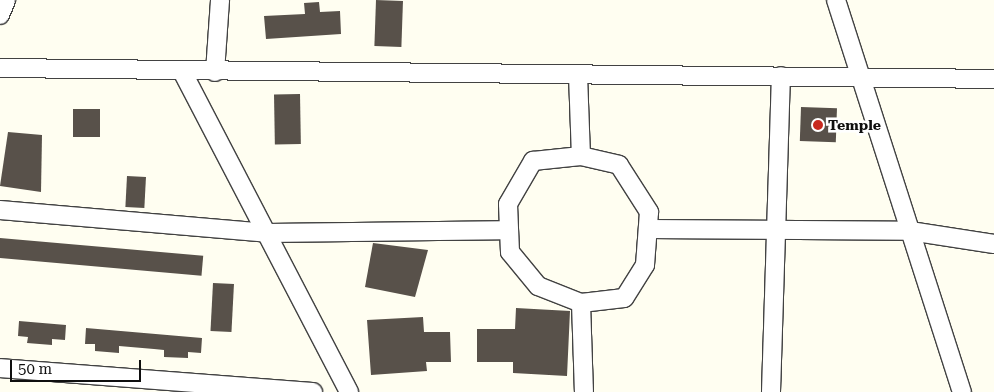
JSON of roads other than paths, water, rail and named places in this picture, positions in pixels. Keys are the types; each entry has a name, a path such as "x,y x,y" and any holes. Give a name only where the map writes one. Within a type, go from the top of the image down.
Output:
{"street":[{"path":"0,15 6,0"},
{"path":"215,72 220,0"},
{"path":"836,0 962,392"},
{"path":"0,68 182,72 994,79"},
{"path":"182,72 348,392"},
{"path":"578,75 581,156"},
{"path":"771,392 781,76"},
{"path":"581,156 619,165 650,212 648,229 645,265 624,298 581,304 538,286 510,252 508,204 533,161 581,156"},
{"path":"0,210 267,233 509,230"},
{"path":"648,229 910,231 994,244"},
{"path":"581,304 584,392"},
{"path":"0,368 313,392"}],"place":[{"name":"Temple","path":"818,125"}]}
